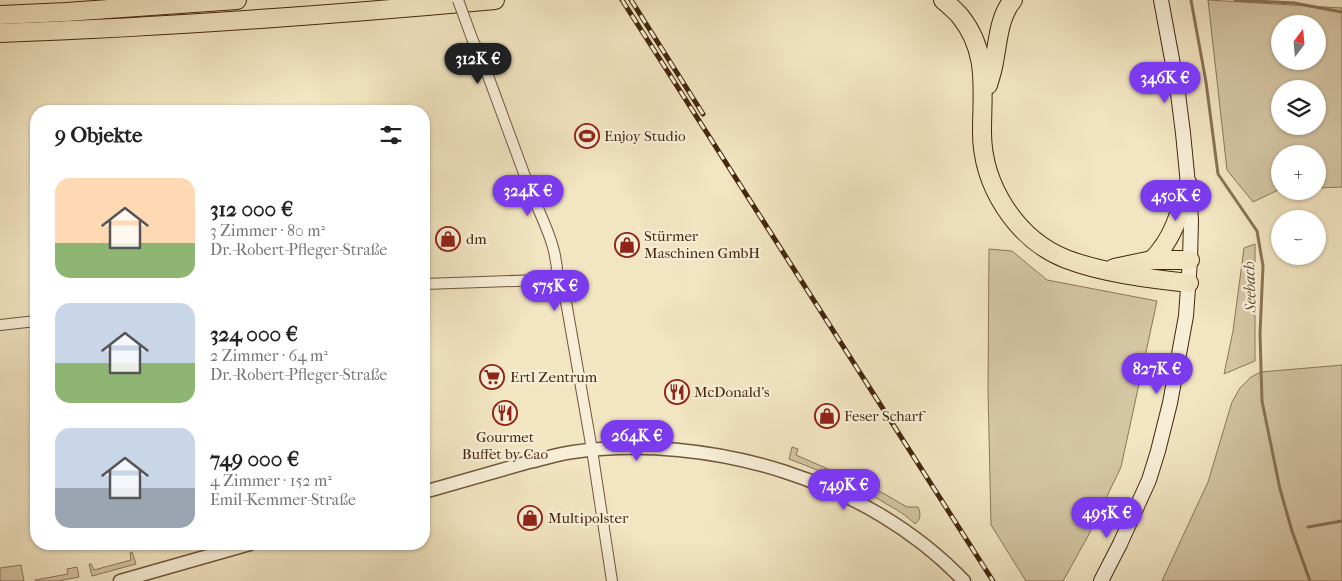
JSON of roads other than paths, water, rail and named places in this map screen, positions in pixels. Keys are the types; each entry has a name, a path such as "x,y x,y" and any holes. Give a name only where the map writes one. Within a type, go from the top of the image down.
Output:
{"highway":[{"path":"0,15 237,0"},
{"path":"0,32 73,30 286,17 495,0"},
{"path":"943,0 959,14 979,49 984,100 982,134 984,155 988,171 1002,203 1013,219 1044,247 1064,258 1085,266 1189,283"},
{"path":"984,100 994,64 999,32 1008,6 1013,0"},
{"path":"1152,260 1170,238 1188,184"},
{"path":"1104,270 1152,260 1190,260"}],"main road":[{"path":"1101,581 1149,480 1170,403 1186,316 1191,220 1184,133 1162,0"}],"street":[{"path":"458,0 554,247 558,271 557,285"},
{"path":"430,284 541,280 557,285 562,290 565,296 592,450 612,581"},
{"path":"0,325 30,322"},
{"path":"430,490 564,453 610,448 647,448 702,453 746,461 793,474 842,495 889,520 915,538 964,581"},
{"path":"120,581 229,550"}],"waterway":[{"name":"Seebach","path":"1191,0 1206,82 1218,174 1257,231 1263,266 1260,334 1262,401 1280,489 1292,531 1310,581"},
{"path":"1235,0 1294,3 1342,12"},
{"path":"1308,527 1342,521"}],"railway":[{"path":"622,0 993,581"},
{"path":"631,0 703,114"}],"place":[{"name":"Enjoy Studio","path":"587,136"},
{"name":"dm","path":"448,239"},
{"name":"Stürmer Maschinen GmbH","path":"627,245"},
{"name":"Ertl Zentrum","path":"492,377"},
{"name":"McDonald's","path":"677,392"},
{"name":"Gourmet Buffet by Cao","path":"505,413"},
{"name":"Feser Scharf","path":"827,416"},
{"name":"Multipolster","path":"530,518"}]}
